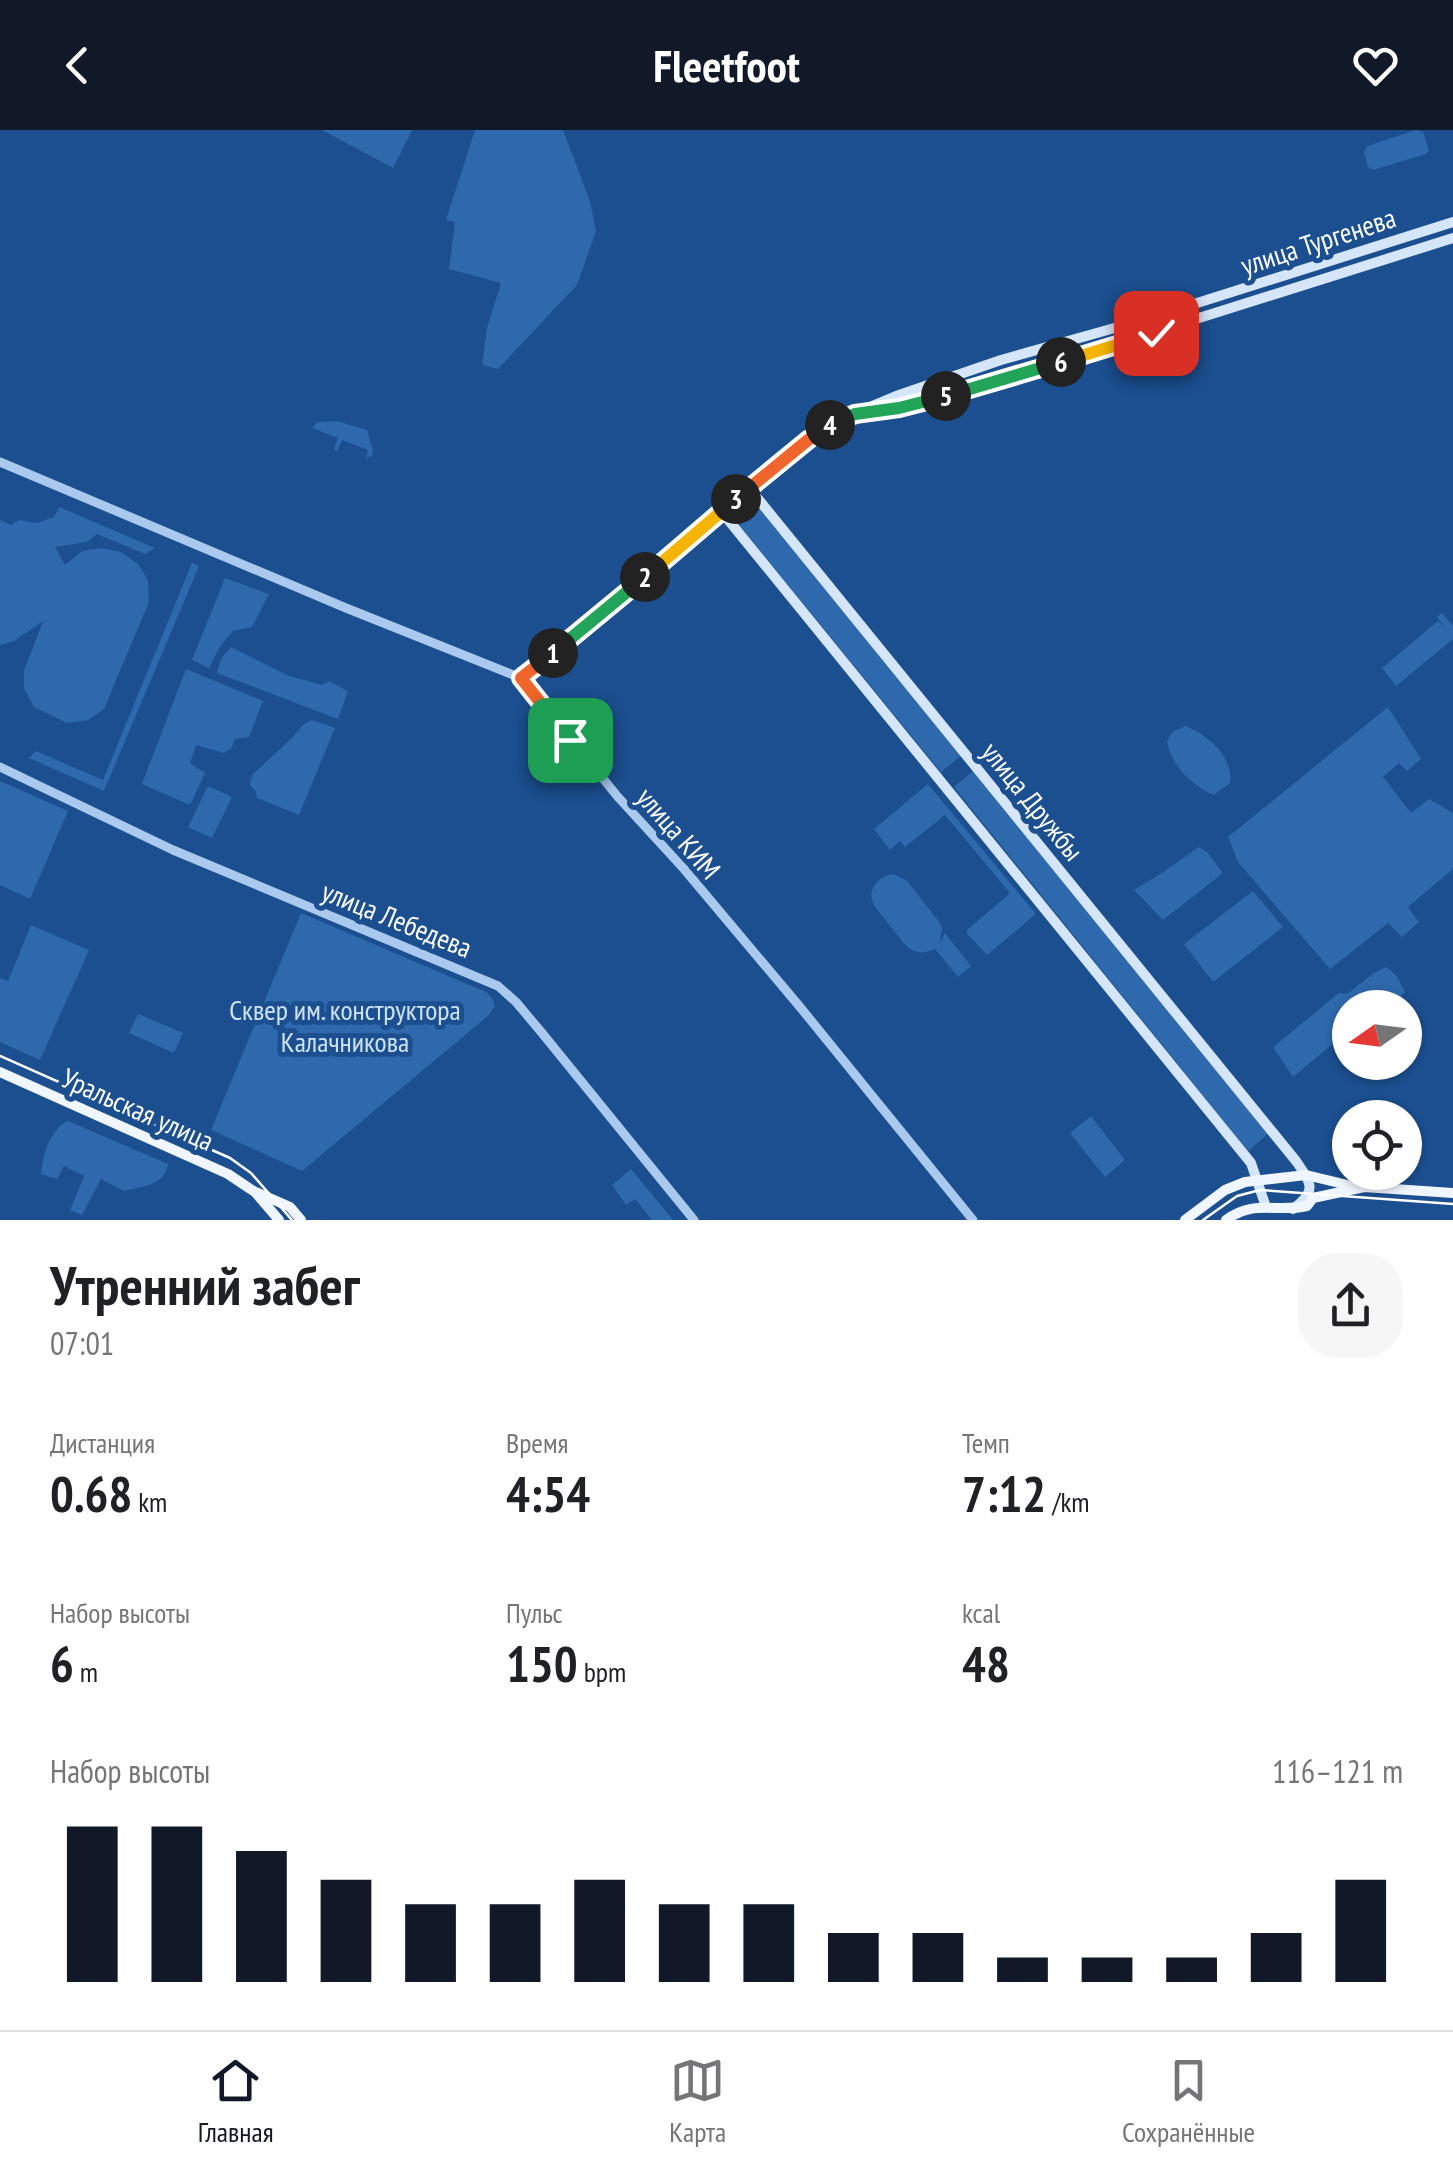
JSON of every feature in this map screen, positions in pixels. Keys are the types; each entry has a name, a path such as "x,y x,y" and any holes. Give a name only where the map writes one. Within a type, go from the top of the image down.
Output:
{"main road":[{"name":"улица Тургенева","path":"898,402 1051,345 1147,319 1453,222"},
{"name":"улица Тургенева","path":"722,511 836,421 1056,364 1453,238"},
{"path":"1330,260 1334,277"},
{"path":"1147,319 1152,334"},
{"path":"1051,345 1056,364"},
{"name":"улица Дружбы","path":"750,489 1306,1174"},
{"path":"722,511 1252,1163 1266,1207"},
{"name":"Уральская улица","path":"0,1072 228,1174 255,1192 279,1220"},
{"path":"1245,1182 1252,1163"},
{"path":"1292,1210 1310,1193 1306,1174"},
{"path":"1186,1220 1225,1190 1245,1182 1306,1174 1332,1181"},
{"path":"1226,1220 1238,1211 1266,1207 1292,1210 1307,1206 1313,1198 1345,1190"},
{"path":"1415,1190 1453,1192"},
{"name":"Уральская улица","path":"255,1192 290,1208 300,1220"}],"street":[{"name":"улица КИМ","path":"0,462 380,623 521,678 800,1007 973,1220"},
{"name":"улица Тургенева","path":"521,678 722,511"},
{"name":"улица Лебедева","path":"0,767 174,850 498,986 542,1033 694,1220"}],"green space":[{"path":"322,130 412,130 393,168"},
{"path":"475,130 563,130 590,201 596,231 577,285 498,369 482,365 487,328 501,283 449,269 455,222 446,220"},
{"path":"1416,130 1423,132 1429,150 1426,154 1373,170 1368,167 1364,153 1367,146"},
{"path":"337,421 367,430 372,456 366,458 368,450 342,440 337,451 334,449 338,438 312,428 318,422"},
{"path":"59,507 155,548 145,554 97,534 87,542 55,547 65,565 82,551 101,548 121,552 138,564 148,580 149,602 104,709 88,720 67,723 34,707 24,688 24,671 43,621 14,641 0,645 0,520 11,525 19,520 37,523 54,517"},
{"path":"760,509 961,756 941,772 739,525"},
{"path":"192,563 199,566 104,791 29,758 36,751 103,780"},
{"path":"225,578 269,594 252,627 233,631 209,668 192,660"},
{"path":"1442,613 1453,626 1453,639 1396,686 1382,668 1438,621 1448,632 1437,617"},
{"path":"231,647 289,676 322,685 329,681 348,691 338,719 217,673 221,659"},
{"path":"186,669 263,701 249,737 235,739 231,749 224,753 196,745 190,763 205,773 190,805 142,784"},
{"path":"1388,707 1421,759 1407,771 1399,763 1383,777 1411,813 1429,799 1453,813 1453,869 1408,907 1419,922 1402,937 1388,923 1330,969 1238,862 1228,837"},
{"path":"312,720 335,728 299,815 257,798 250,785 252,775"},
{"path":"1186,726 1210,741 1227,764 1230,783 1214,795 1183,773 1169,750 1167,741 1173,731"},
{"path":"974,770 1268,1134 1248,1151 954,787"},
{"path":"0,781 68,811 30,899 0,885"},
{"path":"928,784 1036,914 987,955 967,930 1009,892 945,815 905,847 900,841 890,850 874,829"},
{"path":"208,786 232,797 212,838 188,827"},
{"path":"1199,847 1223,873 1163,920 1134,890"},
{"path":"893,874 906,880 938,920 942,927 940,943 945,933 971,966 958,977 935,949 920,952 906,946 875,907 871,896 874,886"},
{"path":"1253,891 1283,927 1213,982 1184,944"},
{"name":"Сквер им. конструктора Калачникова","path":"301,913 486,992 495,1006 488,1016 302,1171 211,1130"},
{"path":"31,925 89,950 40,1060 0,1042 0,978 8,981"},
{"path":"1386,967 1404,990 1352,990"},
{"path":"1332,999 1332,1044 1293,1077 1273,1047"},
{"path":"138,1014 183,1033 174,1053 129,1033"},
{"path":"1091,1116 1125,1160 1105,1177 1070,1133"},
{"path":"68,1121 168,1164 166,1171 152,1184 124,1191 101,1179 82,1215 70,1210 84,1176 64,1166 57,1179 41,1174 52,1137"},
{"path":"631,1169 673,1220 652,1220 635,1199 626,1205 612,1185"}],"tram line":[{"path":"0,1056 230,1158 251,1173 292,1220"},
{"path":"1203,1220 1237,1196 1260,1190 1453,1204"}],"route":[{"path":"570,740 521,678 819,432 855,414 910,406 1156,333"}]}
